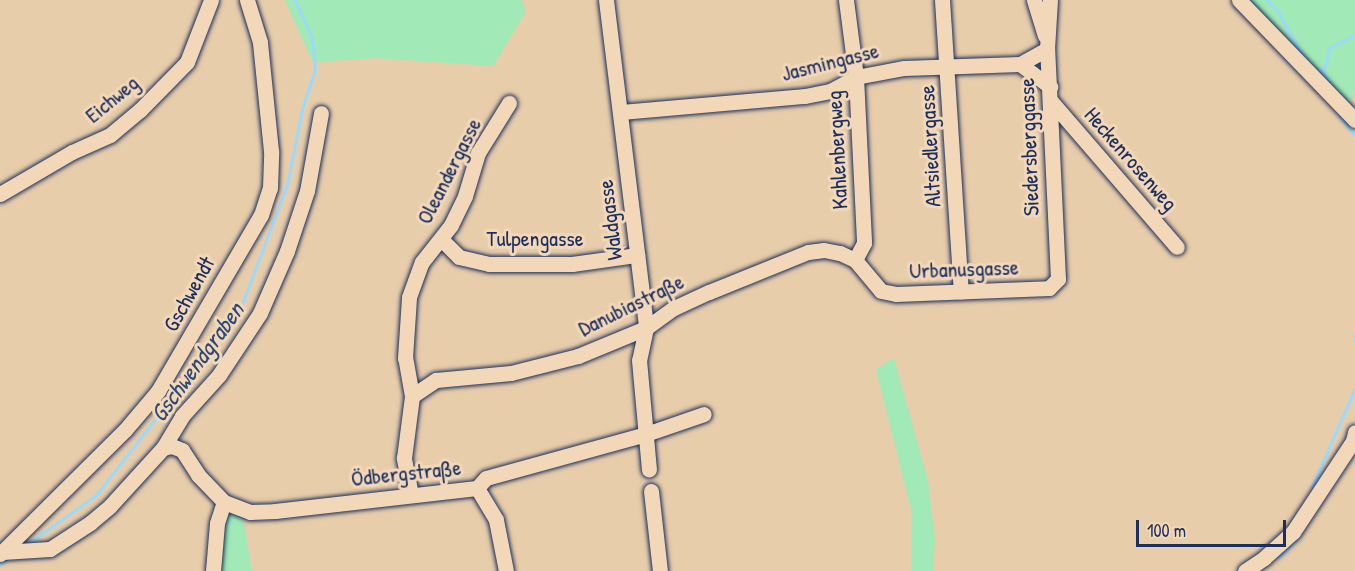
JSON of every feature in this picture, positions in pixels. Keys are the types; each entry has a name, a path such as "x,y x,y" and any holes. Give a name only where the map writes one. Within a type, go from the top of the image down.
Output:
{"street":[{"name":"Eichweg","path":"0,194 72,152 110,135 140,110 187,62 211,0"},
{"name":"Gschwendt","path":"10,552 125,430 158,391 261,215 270,188 271,151 260,42 248,0"},
{"name":"Waldgasse","path":"606,0 646,328 639,360 649,470"},
{"name":"Kahlenbergweg","path":"846,0 856,76 864,243 855,260"},
{"name":"Altsiedlergasse","path":"942,0 961,291"},
{"path":"1034,0 1047,43"},
{"name":"Siedersberggasse","path":"1049,288 1058,279 1049,118 1047,43 1050,0"},
{"path":"1239,0 1355,120"},
{"name":"Jasmingasse","path":"621,112 805,96 830,91 856,76 904,68 1020,64 1047,43"},
{"name":"Heckenrosenweg","path":"1020,64 1050,93 1177,247"},
{"name":"Oleandergasse","path":"412,396 405,358 409,297 422,262 451,225 465,196 478,153 509,103"},
{"name":"Gschwendt","path":"10,552 50,549 90,523 110,506 163,448 182,416 219,375 260,313 287,251 307,191 321,113"},
{"name":"Tulpengasse","path":"441,238 459,257 489,264 572,264 637,255"},
{"name":"Danubiastraße","path":"412,396 436,380 511,373 579,356 646,328 674,308 709,292 808,252 824,250 840,253 855,260"},
{"name":"Urbanusgasse","path":"855,260 881,291 896,294 1049,288"},
{"path":"411,495 404,458 412,396"},
{"name":"Ödbergstraße","path":"163,448 172,446 182,450 198,475 224,502 250,512 477,488 486,478 646,434 704,414"},
{"path":"1245,571 1264,558 1293,532 1353,441 1355,432"},
{"path":"477,488 496,520 506,571"},
{"path":"651,491 660,571"},
{"path":"213,571 217,523 224,502"}],"green space":[{"path":"285,0 522,0 526,11 493,66 378,58 313,62"},
{"path":"1241,0 1355,0 1355,88 1349,111"},
{"path":"894,358 928,480 935,539 933,571 911,571 911,509 876,369"},
{"path":"232,512 243,516 252,571 217,571 225,516"}],"waterway":[{"name":"Gschwendgraben","path":"26,545 96,495 239,312 287,185 302,109 315,70 312,38 295,0"},
{"path":"1267,0 1277,10 1303,56"},
{"path":"1324,70 1329,48 1355,35"},
{"path":"1321,69 1334,90"},
{"path":"1339,114 1355,136"},
{"path":"1355,334 1355,341"},
{"path":"1312,486 1355,388"},
{"path":"1279,557 1298,538"},
{"name":"Gschwendgraben","path":"0,564 9,558"}]}
